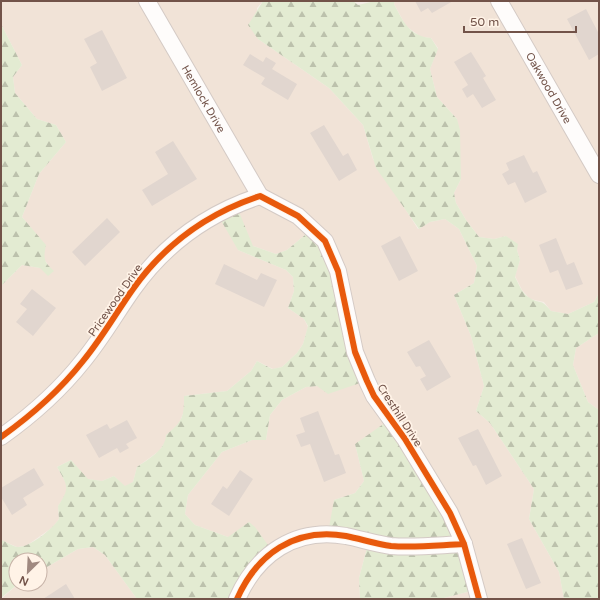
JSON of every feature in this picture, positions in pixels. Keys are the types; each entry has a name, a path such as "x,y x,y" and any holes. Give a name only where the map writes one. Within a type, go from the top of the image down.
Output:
{"street":[{"name":"Hemlock Drive","path":"147,1 260,196"},
{"name":"Oakwood Drive","path":"499,1 599,175"},
{"name":"Pricewood Drive","path":"1,436 21,423 56,392 71,376 108,329 133,290 163,253 198,224 238,203 260,196"},
{"name":"Cresthill Drive","path":"260,196 298,216 325,241 338,271 355,352 367,381 374,396 405,439 442,499 464,544 480,599"},
{"path":"237,599 249,575 264,558 274,551 307,537 324,534 346,536 390,546 414,547 464,544"}],"shaded area":[{"path":"1,1 263,1 257,8 258,39 329,88 363,125 373,159 418,229 430,222 445,219 459,229 477,266 474,283 454,295 471,336 484,386 476,411 490,423 534,489 529,519 559,572 564,599 440,599 475,590 355,444 364,481 355,493 334,500 368,544 359,578 360,599 237,599 228,537 195,525 185,514 188,495 222,452 252,440 266,440 270,415 282,400 306,387 317,386 311,230 287,250 276,254 253,246 238,250 286,270 293,277 294,291 288,308 304,319 308,327 303,344 297,353 282,367 273,369 257,361 251,371 227,391 184,396 184,411 179,424 167,435 166,441 159,451 137,467 133,482 125,487 114,476 102,481 87,479 71,460 57,467 66,483 67,493 58,506 59,519 53,527 26,546 17,547 1,540 1,286 22,265 40,268 48,265 43,257 45,245 22,217 39,174 66,142 56,125 37,119 15,93 13,77 22,65 1,24"},
{"path":"395,1 599,1 599,293 594,302 568,314 551,311 544,302 530,299 522,290 515,276 520,260 517,250 506,236 494,239 479,237 466,220 456,203 454,193 461,179 457,119 437,97 430,69 438,48 431,38 421,37 406,26 394,4"},
{"path":"599,333 599,410 588,402 573,365 576,348"},
{"path":"93,547 105,555 137,599 1,599 9,592 48,592 48,566 78,549"}],"green space":[{"path":"263,1 353,1 358,5 375,1 395,1 394,4 400,16 408,27 423,37 431,38 438,49 430,69 437,97 457,119 460,130 461,179 454,193 456,203 466,220 479,237 494,239 506,236 518,244 517,250 520,260 515,277 521,289 527,296 544,304 551,311 568,314 594,302 599,293 599,333 576,348 573,365 588,402 599,410 599,599 564,599 559,572 529,519 534,489 490,423 476,411 484,386 471,336 454,295 474,283 477,266 459,229 445,219 430,222 419,229 376,168 363,125 329,88 258,39 248,25"},
{"path":"1,24 22,65 13,77 15,93 37,119 56,125 66,142 39,174 22,217 46,245 45,260 54,271 48,276 40,268 22,265 1,286"},
{"path":"237,207 253,246 276,254 287,250 311,230 329,249 363,382 328,394 317,386 306,387 282,400 270,415 266,440 252,440 222,452 188,495 185,514 195,525 228,537 249,522 255,527 273,552 237,599 137,599 105,555 93,547 78,549 48,566 48,552 8,552 8,592 1,598 1,540 16,547 29,544 52,527 59,519 58,506 66,491 66,487 57,467 71,460 88,479 102,481 114,476 125,486 133,482 137,467 151,458 163,446 166,435 179,422 184,409 184,396 227,391 251,371 257,361 272,369 282,367 297,353 303,344 308,326 304,319 288,308 294,291 293,277 286,270 238,250 219,217"},
{"path":"389,420 437,491 475,590 440,599 360,599 359,578 368,544 328,533 334,500 355,493 364,481 355,444"}],"building":[{"path":"415,1 453,1 432,13 428,8 421,12"},
{"path":"586,9 599,34 599,54 589,60 567,19"},
{"path":"102,30 127,78 102,91 90,67 97,63 84,39"},
{"path":"471,52 486,76 483,78 496,100 482,108 473,94 467,98 462,89 468,85 454,62"},
{"path":"250,54 263,62 266,57 276,63 272,69 297,84 288,100 261,84 265,78 243,65"},
{"path":"324,125 343,156 348,153 357,170 339,181 310,133"},
{"path":"173,141 197,179 152,206 142,190 168,174 155,152"},
{"path":"524,155 533,173 537,171 547,192 525,203 515,182 508,185 502,174 509,170 506,163"},
{"path":"107,218 120,232 85,266 72,252"},
{"path":"400,236 418,271 399,281 381,246"},
{"path":"556,238 567,265 574,262 583,284 566,290 558,270 550,273 539,245"},
{"path":"224,264 257,280 261,273 277,280 264,307 215,284"},
{"path":"32,289 56,308 33,336 16,322 27,309 20,304"},
{"path":"429,340 451,377 427,391 420,379 426,376 420,366 416,367 407,352"},
{"path":"318,411 335,455 339,454 346,473 324,482 310,444 301,447 296,435 305,432 300,418"},
{"path":"127,420 137,438 126,444 129,448 120,453 117,448 99,458 86,435 107,424 110,429"},
{"path":"478,429 502,476 486,485 476,465 473,466 458,438"},
{"path":"34,468 44,485 23,498 27,505 12,515 1,497 1,488"},
{"path":"240,470 253,479 229,516 211,504 223,486 227,489"},
{"path":"522,538 541,583 526,589 507,544"},
{"path":"66,584 75,599 43,599"}],"cycle path":[{"path":"1,437 45,402 74,372 90,352 133,289 159,258 174,244 205,221 223,211 260,196 298,216 325,241 338,271 355,352 367,381 374,396 405,439 450,513 464,544 479,599"},
{"path":"237,599 245,583 255,569 267,557 280,547 294,540 310,536 327,534 346,536 400,547 464,544"}]}
